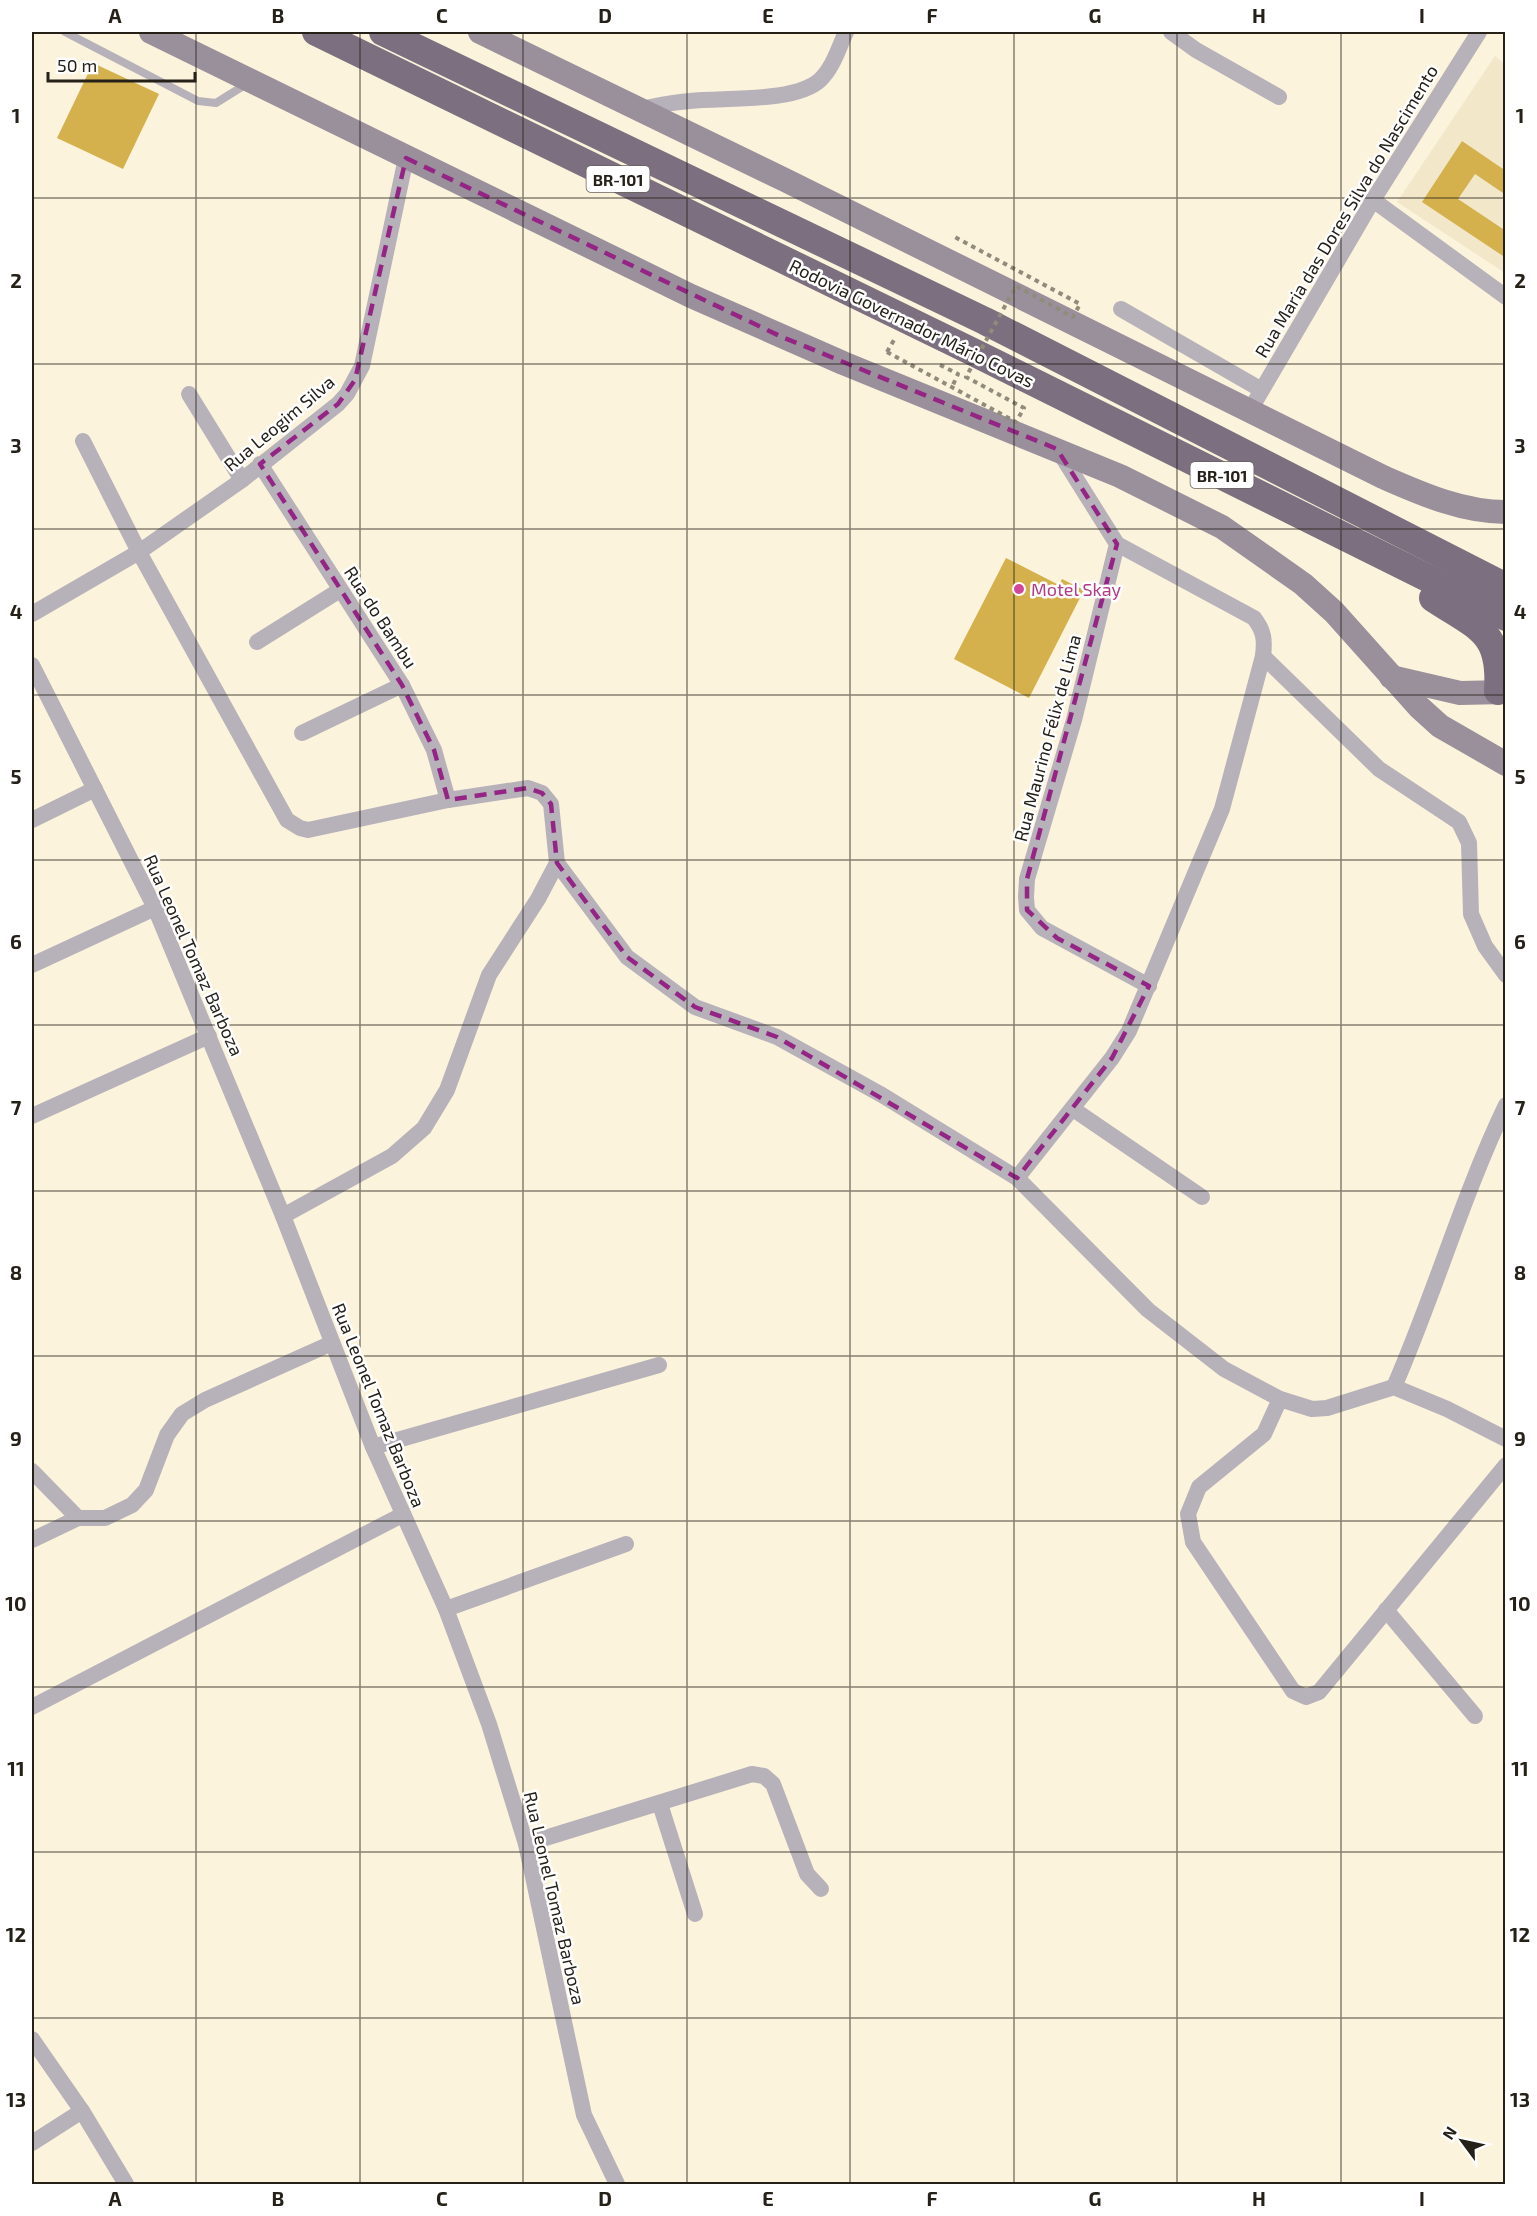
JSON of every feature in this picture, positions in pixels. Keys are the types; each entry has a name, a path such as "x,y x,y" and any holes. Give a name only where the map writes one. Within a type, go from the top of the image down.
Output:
{"highway":[{"name":"Rodovia Governador Mário Covas","path":"316,32 1506,617"},
{"name":"Rodovia Governador Mário Covas","path":"383,32 985,321 1506,587"},
{"path":"1321,525 1483,631 1492,641 1497,654 1502,691"}],"main road":[{"path":"151,32 406,158 782,337 1057,449 1168,499 1222,527 1272,559 1334,612 1391,677 1440,726 1506,764"},
{"path":"480,32 640,109 1249,412 1425,495 1461,507 1506,512"},
{"path":"1391,677 1460,693 1502,691"}],"street":[{"path":"640,109 688,101 788,94 806,88 820,80 830,67 846,32"},
{"path":"1171,32 1196,50 1279,97"},
{"name":"Rua Maria das Dores Silva do Nascimento","path":"1249,412 1260,389 1373,200 1479,32"},
{"name":"Rua Leogim Silva","path":"32,614 139,552 242,480 338,404 356,380 362,366 406,158"},
{"path":"1373,200 1506,297"},
{"path":"1121,309 1260,389"},
{"path":"189,394 242,480"},
{"path":"83,441 139,552 287,820 293,825 308,830 448,800 528,788 536,789 548,798 551,804 557,863 627,957 695,1007 777,1037 882,1095 1017,1178 1148,1310 1224,1369 1280,1400 1306,1408 1327,1408 1394,1387 1447,1409 1506,1439"},
{"path":"1017,1178 1112,1058 1129,1031 1222,809 1263,656 1263,634 1254,618 1117,544 1057,449"},
{"name":"Rua do Bambu","path":"260,464 402,685 434,750 448,800"},
{"name":"Rua Maurino Félix de Lima","path":"1117,544 1074,720 1027,879 1026,897 1027,910 1042,928 1149,986"},
{"path":"257,642 340,590"},
{"path":"1263,656 1379,769 1459,822 1466,832 1469,843 1474,923 1485,946 1506,975"},
{"name":"Rua Leonel Tomaz Barboza","path":"33,672 154,908 283,1216 373,1447 446,1610 489,1724 526,1844 584,2115 617,2184"},
{"path":"302,733 402,685"},
{"path":"32,820 95,789"},
{"path":"283,1216 392,1156 424,1128 447,1090 489,975 538,899 557,863"},
{"path":"32,964 154,908"},
{"path":"32,1116 209,1036"},
{"path":"1394,1387 1426,1313 1478,1164 1506,1105"},
{"path":"1073,1109 1202,1197"},
{"path":"32,1540 78,1518 111,1516 140,1498 151,1482 167,1435 182,1414 192,1407 332,1343"},
{"path":"373,1447 659,1365"},
{"path":"1280,1400 1264,1434 1199,1486 1188,1514 1193,1542 1293,1692 1306,1697 1319,1692 1506,1465"},
{"path":"32,1471 78,1518"},
{"path":"32,1707 402,1515"},
{"path":"446,1610 626,1544"},
{"path":"1386,1610 1475,1716"},
{"path":"526,1844 752,1774 764,1776 773,1784 807,1874 821,1889"},
{"path":"660,1804 695,1914"},
{"path":"32,2039 82,2111 126,2184"},
{"path":"32,2143 82,2111"}],"lane":[{"path":"64,32 198,102 216,103 250,82"}],"path":[{"path":"903,345 894,340 887,352 1016,422 1024,408 966,377 1016,286 1073,317 1080,304 952,236"},
{"path":"931,360 958,374"}],"highlighted area":[{"path":"406,158 782,337 1057,449 1117,544 1027,879 1027,910 1057,938 1149,986 1112,1058 1017,1178 777,1037 695,1007 627,957 557,863 551,804 542,793 528,788 448,800 434,750 402,685 260,464 338,404 355,380"}],"shaded area":[{"path":"1495,56 1505,64 1505,273 1397,202"}],"building":[{"path":"93,63 159,94 123,169 57,138"},
{"path":"1462,141 1506,171 1506,195 1475,174 1458,199 1506,231 1506,258 1422,202"},
{"path":"1006,558 1059,585 1062,579 1084,590 1029,698 954,659"}],"place":[{"name":"Motel Skay","path":"1019,589"}]}
